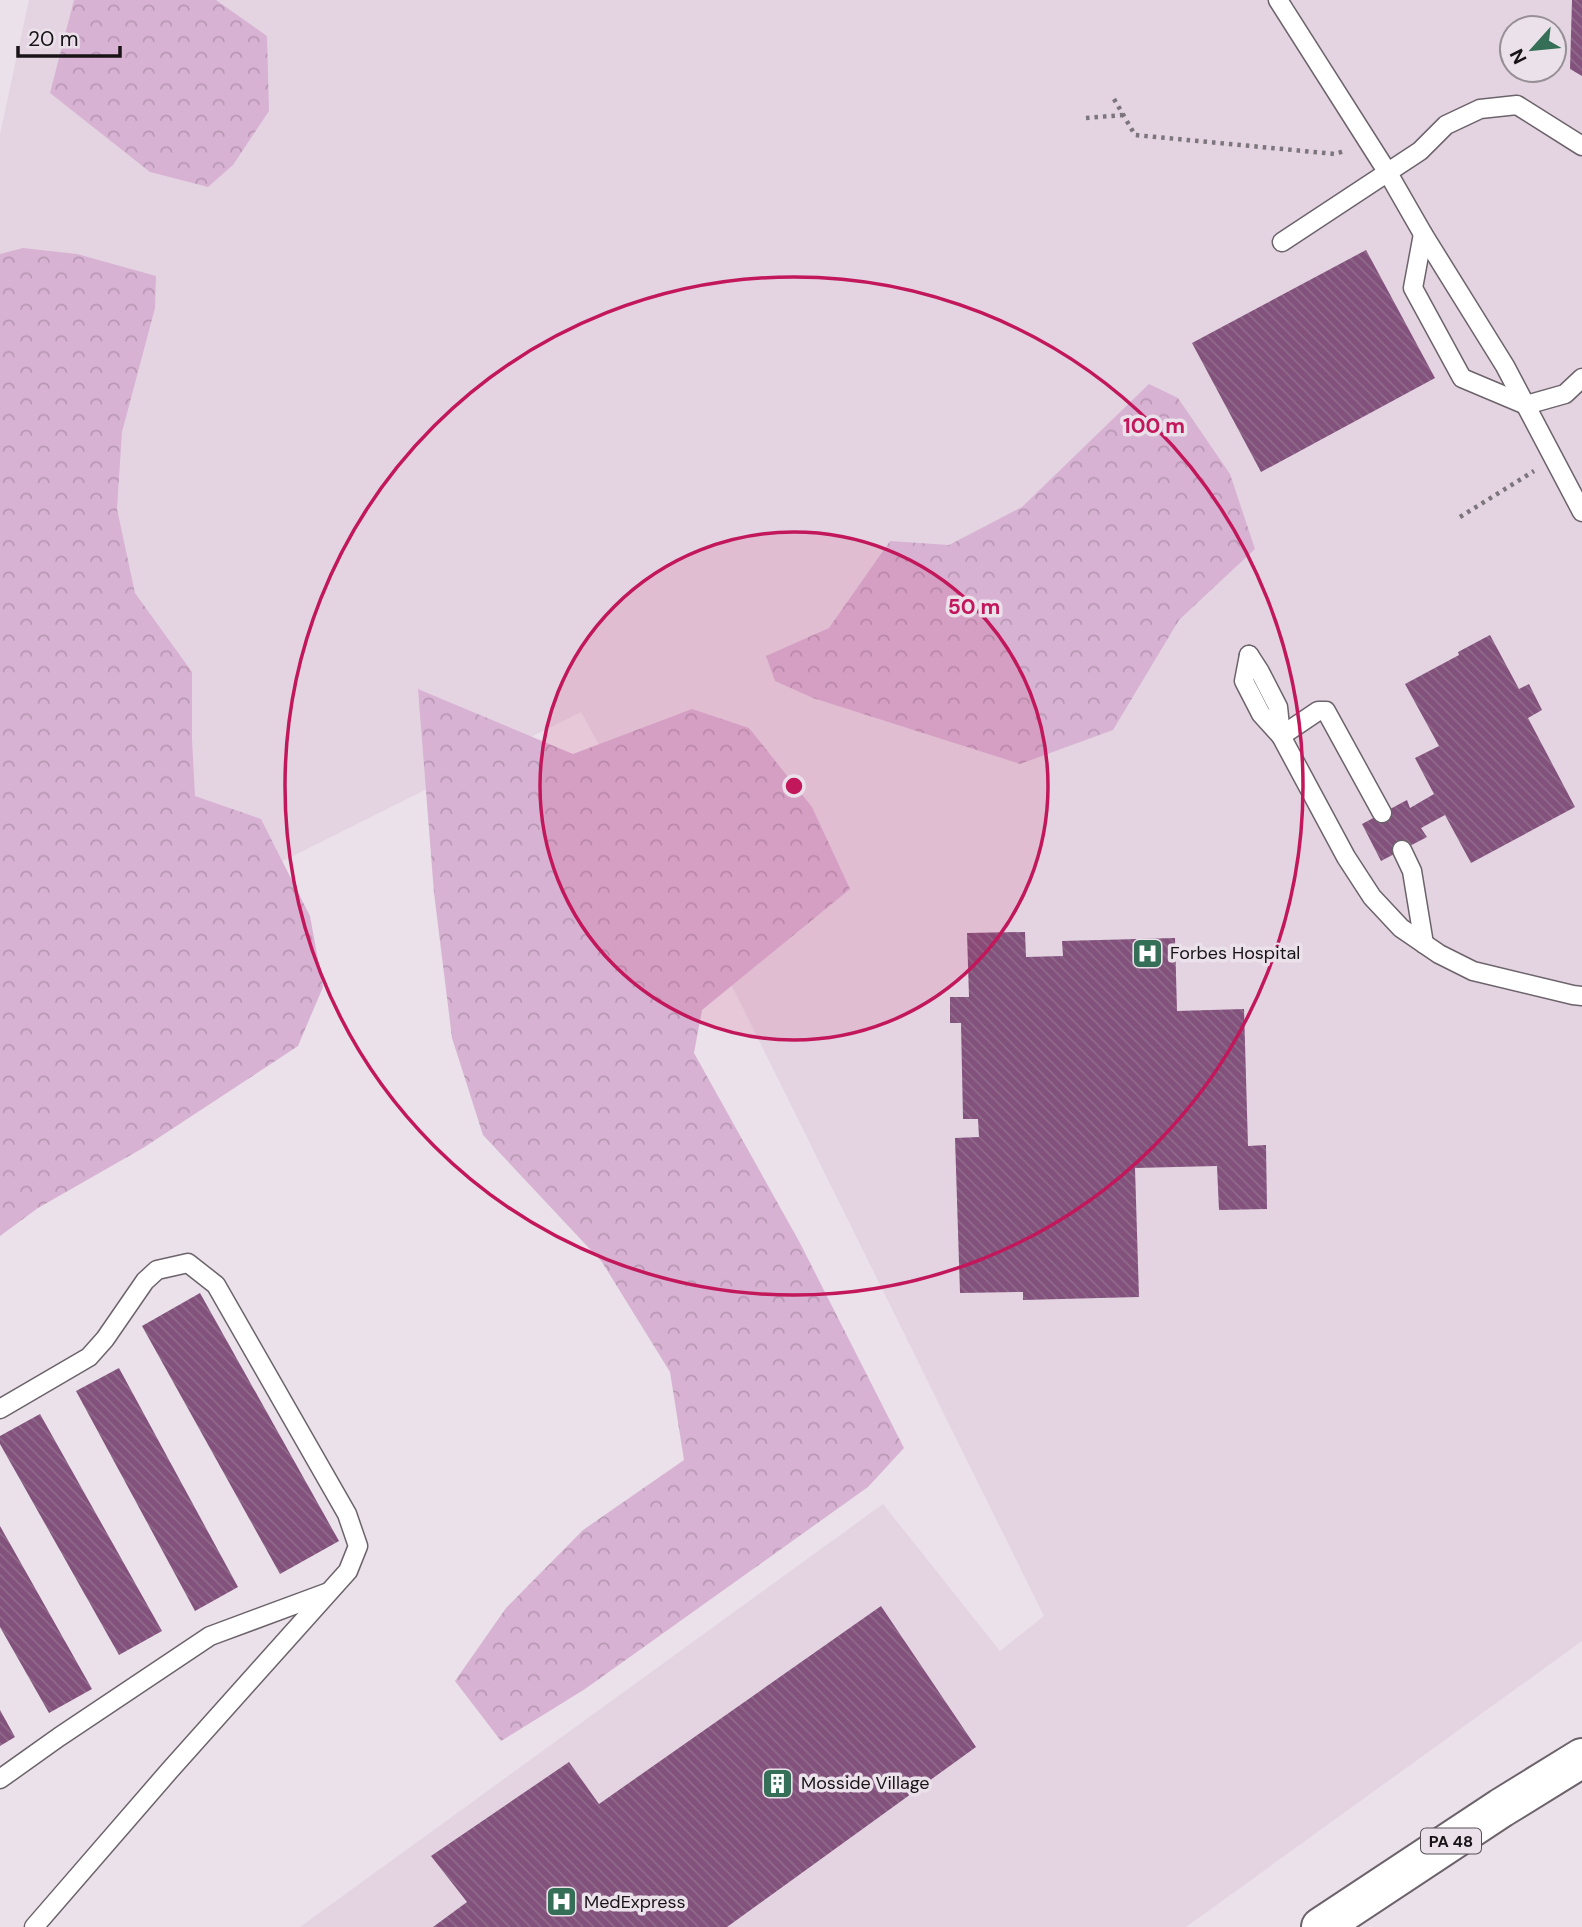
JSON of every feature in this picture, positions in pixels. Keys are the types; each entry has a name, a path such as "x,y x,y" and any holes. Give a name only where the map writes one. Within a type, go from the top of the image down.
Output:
{"main road":[{"name":"PA 48","path":"1321,1927 1582,1758"}],"lane":[{"path":"1279,0 1388,173 1504,366 1582,512"},
{"path":"1282,242 1420,151 1446,125 1480,109 1517,105 1582,146"},
{"path":"1423,234 1413,288 1462,377 1525,405 1565,394 1582,378"},
{"path":"1382,813 1326,711 1318,712 1281,736 1346,858 1372,897 1401,928 1439,954 1473,971 1582,996"},
{"path":"1402,850 1412,871 1424,944"},
{"path":"0,1409 89,1357 105,1339 145,1281 157,1270 188,1263 216,1285 347,1514 358,1546 348,1571 34,1927"},
{"path":"0,1779 210,1636 329,1591"}],"path":[{"path":"1114,99 1135,135 1335,154"},
{"path":"1086,118 1124,115"},
{"path":"1460,517 1553,458"}],"shaded area":[{"name":"Forbes Hospital","path":"29,0 1582,0 1582,1641 1186,1927 300,1927 883,1504 1000,1651 1044,1616 737,996 581,712 187,909 0,518 0,134"}],"green space":[{"path":"74,0 216,0 267,36 269,111 233,165 208,187 150,172 50,93"},
{"path":"23,248 77,254 156,276 155,308 122,432 117,509 135,593 192,672 195,796 261,819 310,916 323,987 298,1046 143,1148 38,1208 0,1236 0,254"},
{"path":"1149,384 1178,398 1230,474 1255,549 1179,620 1113,730 1020,764 813,698 775,681 766,656 829,628 890,541 949,545 1022,507"},
{"path":"418,689 573,754 692,709 749,728 812,807 850,889 702,1010 694,1053 800,1243 904,1448 868,1487 585,1689 501,1741 455,1681 506,1608 583,1530 684,1460 670,1372 602,1262 483,1135 452,1038 434,893"}],"building":[{"path":"1572,0 1582,0 1582,76 1570,69"},
{"path":"1366,250 1435,378 1261,472 1192,343"},
{"path":"1490,635 1519,689 1529,684 1542,710 1528,718 1575,807 1471,863 1445,815 1421,828 1427,837 1381,861 1362,824 1407,800 1410,808 1434,794 1415,758 1439,746 1405,684"},
{"path":"1025,932 1026,957 1063,956 1062,941 1175,938 1177,1011 1244,1009 1248,1146 1266,1145 1267,1209 1219,1210 1217,1166 1135,1168 1139,1297 1023,1300 1023,1292 960,1293 955,1138 979,1137 978,1119 963,1119 961,1023 950,1023 950,997 969,997 967,933"},
{"path":"200,1293 339,1541 280,1574 142,1326"},
{"path":"119,1368 238,1587 195,1611 76,1391"},
{"path":"40,1414 162,1631 119,1655 0,1444 0,1436"},
{"path":"0,1526 92,1689 49,1713 0,1627"},
{"name":"Mosside Village","path":"881,1606 976,1747 727,1927 433,1927 467,1902 431,1856 569,1762 599,1804"},
{"path":"0,1710 15,1737 0,1746"}],"place":[{"name":"Forbes Hospital","path":"1147,953"},
{"name":"Mosside Village","path":"778,1783"},
{"name":"MedExpress","path":"561,1902"}]}
